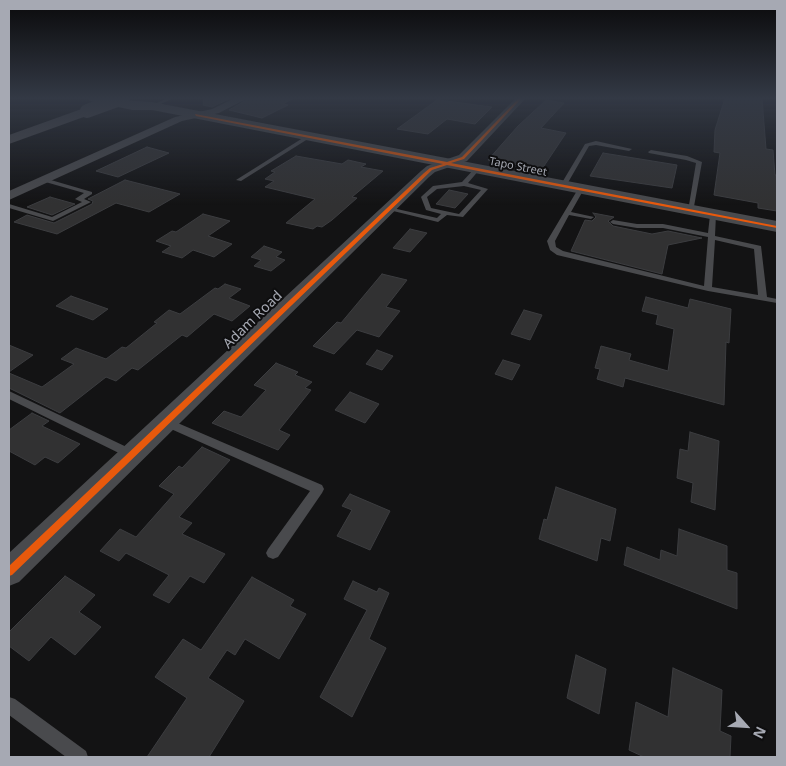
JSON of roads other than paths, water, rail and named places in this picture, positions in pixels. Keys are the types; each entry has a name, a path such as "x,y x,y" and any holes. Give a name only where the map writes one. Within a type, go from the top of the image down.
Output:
{"highway":[{"path":"9,140 26,134"}],"street":[{"path":"9,196 146,134"},
{"name":"Tapo Street","path":"291,134 777,227"},
{"name":"Adam Road","path":"9,572 431,169 463,158 486,134"}],"lane":[{"path":"239,180 308,137"},
{"path":"563,186 587,145 596,144 629,149"},
{"path":"651,152 699,162 692,211"},
{"path":"464,184 477,170"},
{"path":"9,206 53,219 88,202 78,199 90,193 44,180"},
{"path":"464,184 485,189 461,216 428,209 424,197 435,187 464,184"},
{"path":"581,190 551,240 553,248 560,254 708,289 777,302"},
{"path":"388,209 438,220 444,213"},
{"path":"568,212 591,217"},
{"path":"708,289 712,215"},
{"path":"612,222 636,226 663,226 758,248 763,299"},
{"path":"9,395 131,454"},
{"path":"165,422 318,489 272,553"},
{"path":"9,705 80,757"}]}
